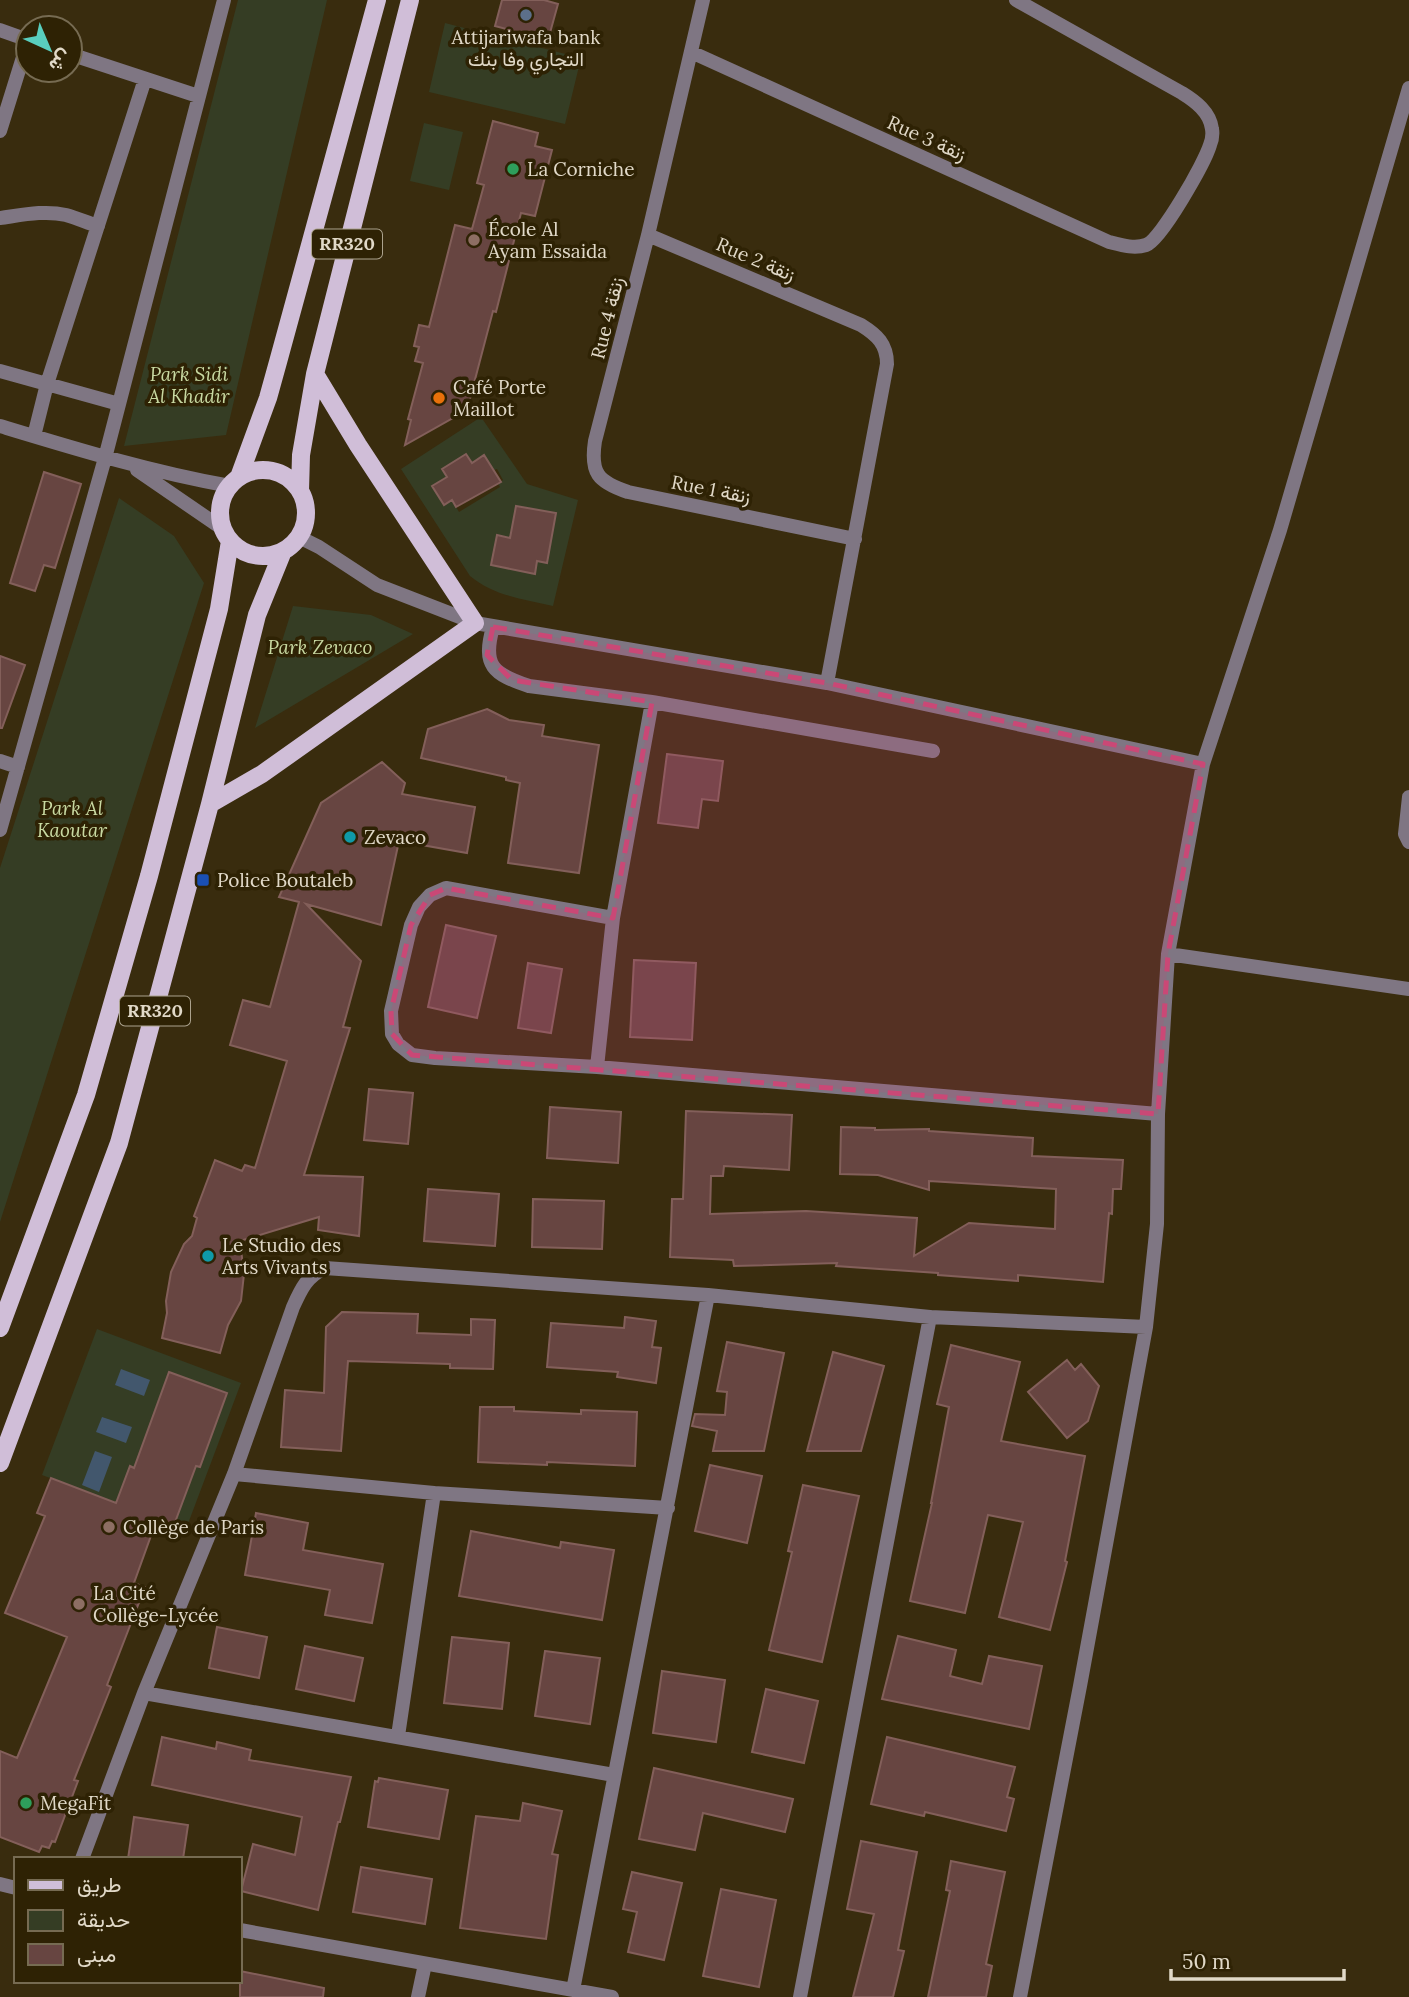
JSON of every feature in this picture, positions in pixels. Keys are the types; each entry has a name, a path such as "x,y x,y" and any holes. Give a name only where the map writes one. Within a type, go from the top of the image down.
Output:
{"main road":[{"name":"RR320","path":"0,1328 86,1095 149,876 219,609 227,535 220,518 220,506 234,482 271,386 377,0"},
{"name":"RR320","path":"0,1463 119,1143 210,804 257,615 284,551 299,537 304,527 306,514 300,491 301,455 315,374 410,0"},
{"path":"210,804 262,774 475,623 358,445 315,374"},
{"path":"234,482 252,471 266,470 279,473 292,481 300,491"},
{"path":"227,535 236,547 251,555 268,556 284,551"}],"street":[{"path":"0,830 105,458 224,0"},
{"name":"Rue 4 زنقة","path":"595,441 648,235 703,0"},
{"name":"Rue 3 زنقة","path":"691,52 1109,242 1134,247 1149,244 1164,228 1205,158 1212,139 1212,125 1204,111 1189,97 1016,0"},
{"path":"84,59 198,96"},
{"path":"34,436 47,384 145,79"},
{"path":"0,131 14,84"},
{"path":"1020,1997 1146,1327 1157,1224 1158,1114 1168,954 1203,764 1280,530 1409,88"},
{"path":"0,218 54,213 98,226"},
{"name":"Rue 2 زنقة","path":"648,235 861,325 879,338 887,357 855,539"},
{"path":"0,371 119,404"},
{"path":"0,426 179,477 234,482"},
{"name":"Rue 1 زنقة","path":"595,441 593,465 597,474 612,487 855,539"},
{"path":"127,464 227,535"},
{"path":"299,537 377,585 475,623 827,683 1203,764"},
{"path":"827,683 855,539"},
{"path":"493,627 487,655 491,664 512,680 529,686 652,702 933,751"},
{"path":"597,1067 612,918 652,702"},
{"path":"0,761 18,767"},
{"path":"1409,797 1405,834 1409,842"},
{"path":"612,918 446,888 430,895 419,907 411,925 391,1011 392,1034 398,1045 412,1055 435,1058 597,1067 1158,1114"},
{"path":"1168,954 1409,989"},
{"path":"83,1857 144,1693 234,1474 293,1307 305,1282 314,1273 325,1268 708,1295 930,1317 1146,1327"},
{"path":"573,1990 708,1295"},
{"path":"800,1997 930,1317"},
{"path":"234,1474 434,1493 668,1508"},
{"path":"398,1736 434,1493"},
{"path":"144,1693 614,1775"},
{"path":"242,1930 612,1997"},
{"path":"418,1997 425,1964"}],"highlighted area":[{"path":"493,627 827,683 1203,764 1168,954 1158,1114 412,1055 392,1034 391,1011 411,925 430,895 446,888 613,918 652,702 512,680 487,655"}],"green space":[{"name":"Park Sidi Al Khadir","path":"238,0 327,0 226,435 124,446"},
{"path":"445,23 581,58 565,124 429,92"},
{"path":"424,123 463,132 449,190 410,181"},
{"path":"481,417 527,484 578,500 553,606 499,592 470,576 401,469","holes":["466,454 472,463 484,455 503,480 498,483 500,487 459,512 452,500 443,505 432,486 447,477 442,469","526,508 556,514 547,563 537,561 535,574 491,565 497,535 510,538"]},
{"name":"Park Al Kaoutar","path":"119,498 174,536 204,583 0,1222 0,868"},
{"name":"Park Zevaco","path":"293,606 371,615 413,634 255,728"},
{"path":"97,1329 241,1383 186,1529 174,1525 187,1488 130,1467 116,1503 42,1475","holes":["169,1372 227,1393 200,1467 142,1446"]}],"water":[{"path":"121,1369 150,1380 144,1396 115,1385"},
{"path":"102,1417 132,1427 126,1443 96,1432"},
{"path":"95,1451 112,1457 99,1492 82,1485"}],"building":[{"path":"502,0 544,0 558,4 548,40 495,26"},
{"path":"493,121 538,133 535,146 552,150 535,216 521,213 467,410 405,445 411,420 408,419 423,363 415,361 419,347 414,346 419,325 429,327 455,225 472,229 484,185 477,183"},
{"path":"466,454 472,463 484,455 501,482 456,507 452,500 444,505 432,486 447,477 442,469"},
{"path":"44,472 81,484 55,568 44,565 35,591 10,583"},
{"path":"516,506 556,513 547,563 537,561 535,574 491,565 497,535 510,538"},
{"path":"0,656 25,665 2,728 0,728"},
{"path":"487,709 509,720 544,725 542,736 599,745 579,873 508,863 520,783 506,780 506,777 421,758 428,729"},
{"path":"667,754 723,761 718,801 702,799 698,828 658,823"},
{"path":"382,762 405,783 402,794 475,807 467,853 399,841 381,925 306,904 361,961 343,1027 350,1028 304,1175 363,1177 359,1236 318,1230 319,1217 240,1241 244,1274 241,1301 228,1325 220,1353 162,1338 171,1272 184,1244 192,1236 197,1218 194,1216 215,1160 242,1171 245,1165 255,1168 287,1061 230,1045 243,1000 270,1007 299,902 279,897 321,803"},
{"path":"446,925 496,936 477,1018 428,1007"},
{"path":"634,960 696,963 692,1040 630,1037"},
{"path":"528,963 562,969 551,1033 518,1028"},
{"path":"369,1089 413,1093 408,1144 364,1140"},
{"path":"550,1107 621,1112 618,1163 547,1158"},
{"path":"686,1111 792,1115 789,1170 724,1166 723,1176 711,1176 710,1214 806,1211 917,1218 914,1256 969,1223 1055,1229 1056,1189 929,1181 929,1190 878,1175 840,1174 841,1127 875,1130 929,1129 1033,1138 1032,1156 1123,1160 1121,1189 1113,1189 1112,1214 1109,1213 1103,1282 1018,1275 1018,1281 836,1266 837,1263 734,1266 733,1260 670,1257 672,1199 683,1199"},
{"path":"428,1189 499,1194 495,1246 424,1241"},
{"path":"533,1199 604,1201 602,1249 532,1247"},
{"path":"342,1312 418,1314 417,1333 471,1335 471,1319 495,1320 493,1369 450,1368 450,1364 348,1361 341,1451 281,1447 285,1390 324,1393 326,1327"},
{"path":"625,1317 656,1321 652,1347 661,1348 656,1383 617,1377 618,1372 547,1367 551,1323 624,1328"},
{"path":"727,1342 784,1353 764,1451 713,1451 717,1431 692,1426 695,1414 725,1415 727,1392 717,1391"},
{"path":"951,1345 1020,1362 1001,1441 1085,1456 1065,1561 1067,1562 1050,1630 999,1617 1023,1522 988,1515 965,1613 910,1601 932,1503 949,1407 937,1404"},
{"path":"833,1352 884,1366 861,1451 807,1451"},
{"path":"1067,1360 1075,1370 1081,1364 1099,1386 1088,1421 1067,1438 1028,1392"},
{"path":"169,1372 227,1393 200,1467 196,1466 174,1525 157,1519 134,1583 145,1587 107,1685 111,1687 74,1780 78,1781 55,1842 52,1841 49,1848 42,1846 39,1852 0,1837 0,1751 17,1758 67,1637 5,1613 45,1516 37,1513 51,1478 116,1503 130,1466 134,1468"},
{"path":"480,1407 514,1407 514,1411 581,1414 581,1410 637,1412 635,1466 478,1462"},
{"path":"710,1465 762,1476 747,1543 695,1531"},
{"path":"803,1485 859,1496 822,1662 769,1650 792,1552 788,1551"},
{"path":"256,1513 308,1523 303,1550 383,1564 372,1623 325,1615 330,1590 245,1575"},
{"path":"471,1531 560,1548 561,1542 614,1550 602,1620 459,1596"},
{"path":"217,1627 267,1637 259,1678 209,1668"},
{"path":"898,1636 956,1650 950,1676 982,1684 989,1656 1042,1666 1029,1729 882,1699"},
{"path":"452,1637 509,1643 502,1709 444,1703"},
{"path":"305,1646 363,1658 354,1701 296,1689"},
{"path":"545,1651 600,1658 590,1724 535,1716"},
{"path":"662,1671 725,1680 716,1742 653,1733"},
{"path":"766,1689 818,1701 804,1763 752,1752"},
{"path":"162,1737 216,1749 217,1742 251,1750 249,1760 351,1777 318,1910 242,1891 253,1844 295,1855 302,1817 152,1785"},
{"path":"887,1737 1015,1767 1007,1797 1014,1799 1006,1831 925,1812 924,1816 871,1804"},
{"path":"654,1768 793,1799 785,1832 703,1813 695,1850 639,1839"},
{"path":"379,1778 448,1790 439,1839 368,1827 375,1781 378,1782"},
{"path":"523,1803 562,1811 552,1854 558,1855 546,1939 460,1928 476,1816 520,1821"},
{"path":"134,1817 188,1825 183,1857 128,1857"},
{"path":"861,1841 917,1852 898,1950 904,1951 893,1997 853,1997 874,1914 847,1909"},
{"path":"951,1861 1005,1872 986,1964 992,1966 986,1997 928,1997 950,1891 946,1890"},
{"path":"361,1867 432,1879 425,1924 353,1912"},
{"path":"632,1872 682,1883 664,1960 628,1952 637,1912 623,1909"},
{"path":"721,1889 776,1900 759,1987 703,1976"},
{"path":"242,1971 324,1988 323,1997 240,1997"}],"place":[{"name":"Attijariwafa bank التجاري وفا بنك","path":"526,15"},
{"name":"La Corniche","path":"513,169"},
{"name":"École Al Ayam Essaida","path":"474,240"},
{"name":"Café Porte Maillot","path":"439,398"},
{"name":"Zevaco","path":"350,837"},
{"name":"Police Boutaleb","path":"203,880"},
{"name":"Le Studio des Arts Vivants","path":"208,1256"},
{"name":"Collège de Paris","path":"109,1527"},
{"name":"La Cité Collège-Lycée","path":"79,1604"},
{"name":"MegaFit","path":"26,1803"}]}
